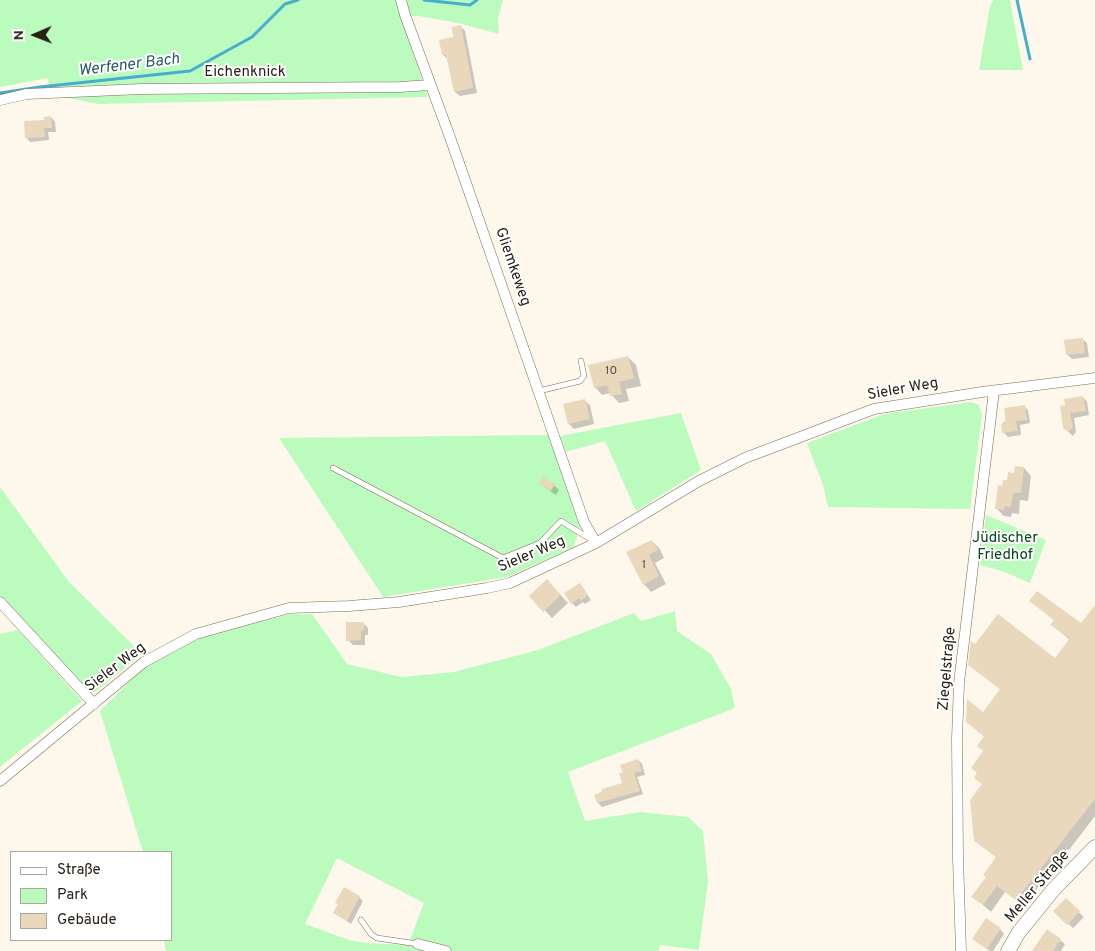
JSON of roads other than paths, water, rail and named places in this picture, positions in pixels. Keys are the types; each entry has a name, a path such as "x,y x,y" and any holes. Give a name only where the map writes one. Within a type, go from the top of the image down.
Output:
{"main road":[{"name":"Meller Straße","path":"1008,951 1019,932 1054,889 1095,846"}],"street":[{"name":"Gliemkeweg","path":"401,0 584,522 596,543"},
{"name":"Eichenknick","path":"0,100 27,94 141,89 400,87 430,85"},
{"name":"Sieler Weg","path":"0,781 144,662 196,634 288,608 399,602 510,583 596,543 699,481 745,458 874,409 1095,378"},
{"name":"Ziegelstraße","path":"961,951 957,739 959,684 994,391"},
{"path":"0,602 94,704"},
{"path":"418,944 446,951"}],"lane":[{"path":"539,391 580,380 584,376 581,361"},
{"path":"333,468 503,558 540,543 561,521 596,543"},
{"path":"361,920 371,934 377,938 418,944"}],"waterway":[{"name":"Werfener Bach","path":"0,93 190,71 252,37 285,4 298,0"},
{"name":"Werfener Bach","path":"424,0 470,5 477,0"},
{"name":"Werfener Bach","path":"1017,0 1030,59"}],"park label":[{"name":"Jüdischer Friedhof","path":"1005,548"}]}
